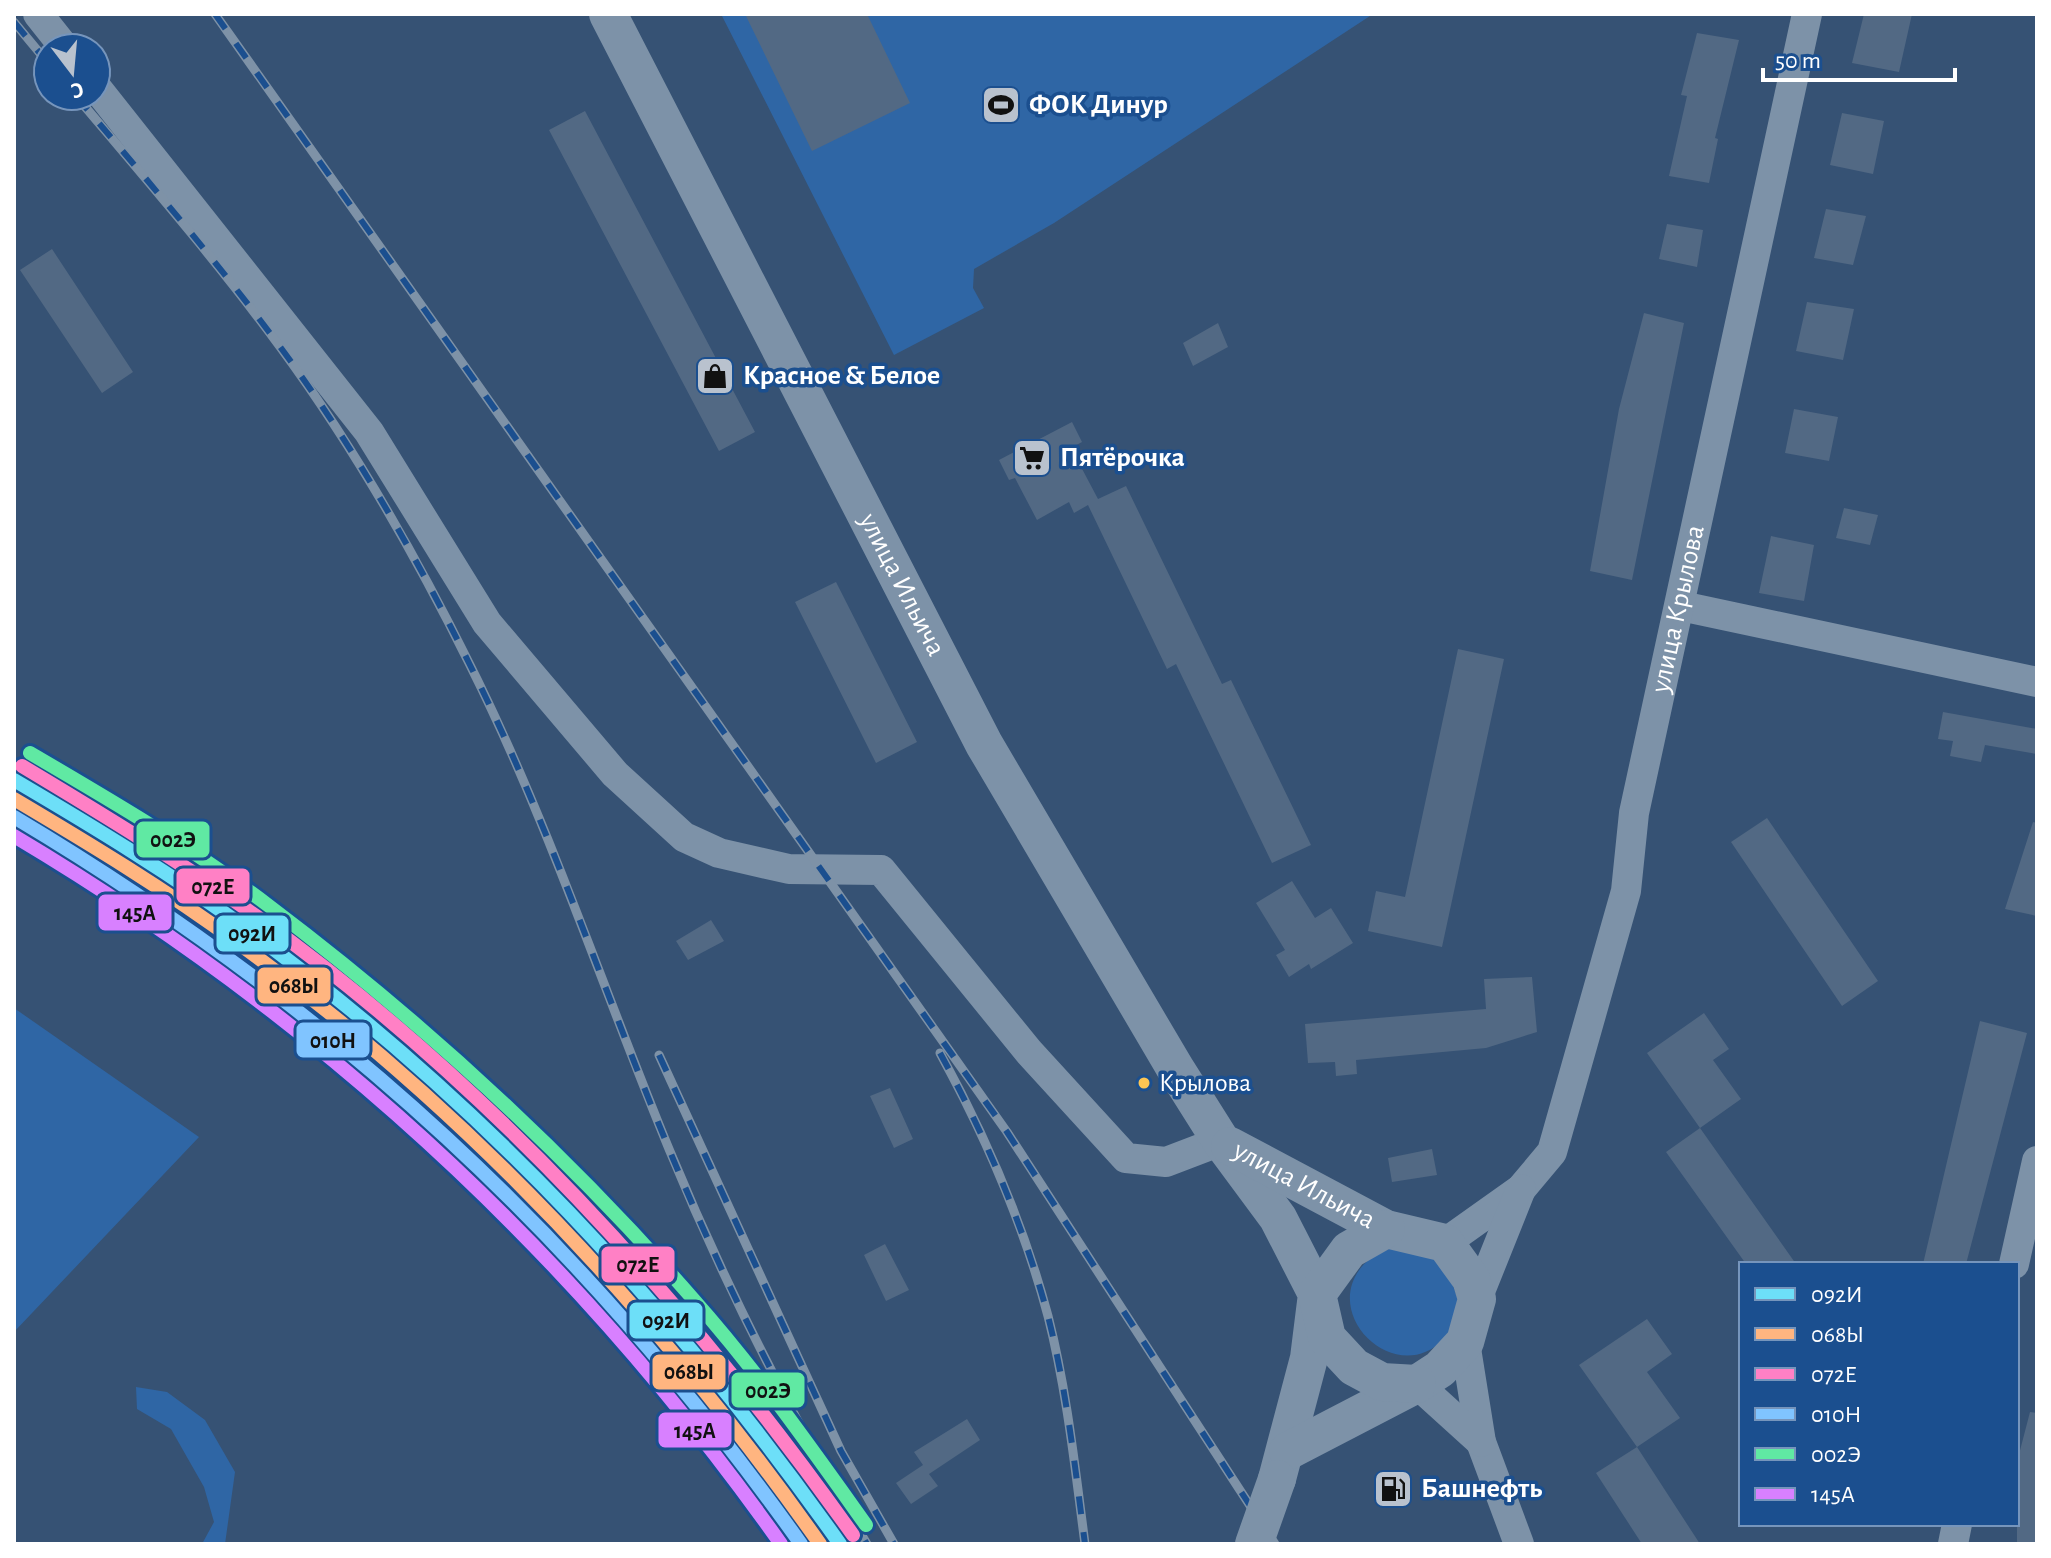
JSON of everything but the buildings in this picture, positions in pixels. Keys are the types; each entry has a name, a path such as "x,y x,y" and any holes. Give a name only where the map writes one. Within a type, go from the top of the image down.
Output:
{"street":[{"path":"38,14 52,32"},
{"name":"улица Ильича","path":"608,14 984,744 1221,1141 1278,1218 1317,1294"},
{"name":"улица Крылова","path":"1521,1189 1552,1152 1626,891 1634,813 1807,14"},
{"path":"112,107 369,432 487,623 615,774 684,837 719,853 789,869 881,870 1029,1052 1126,1158 1166,1162 1221,1141"},
{"path":"1681,606 2037,682"},
{"name":"улица Ильича","path":"1221,1141 1386,1229"},
{"path":"2014,1262 2037,1161"},
{"path":"1445,1243 1521,1189"},
{"path":"1519,1544 1481,1442 1465,1342 1477,1299 1521,1189"},
{"path":"1254,1544 1282,1465 1309,1358 1317,1294 1349,1250 1386,1229 1445,1243 1471,1279 1477,1299"},
{"path":"1317,1294 1327,1338 1354,1367 1382,1382 1417,1384 1481,1442"},
{"path":"1282,1465 1440,1369 1465,1342"}],"shaded area":[{"name":"ФОК Динур","path":"721,14 1373,14 1054,223 974,269 973,288 984,308 894,355"},
{"path":"14,1008 199,1137 14,1332"},
{"path":"1396,1245 1444,1260 1461,1308 1446,1337 1424,1353 1404,1355 1385,1350 1368,1339 1356,1323 1350,1304 1352,1284 1364,1264"},
{"path":"136,1387 167,1392 205,1420 235,1472 225,1544 202,1544 214,1522 204,1487 171,1429 137,1409"}],"railway":[{"path":"215,14 1007,1132 1275,1544"},
{"path":"14,22 32,44"},
{"path":"89,112 206,252 308,385 358,462 427,582 498,722 524,782 644,1088 713,1250 786,1399 867,1544"},
{"path":"940,1053 1002,1182 1038,1282 1060,1373 1085,1544"},
{"path":"659,1055 841,1451 894,1544"}],"transit line":[{"name":"002Э","path":"30,753 152,826 241,885 383,996 492,1092 595,1193 694,1300 762,1382 866,1525"},
{"name":"072Е","path":"22,766 170,857 256,916 342,981 425,1051 504,1124 653,1280 789,1448 853,1535"},
{"name":"092И","path":"14,780 133,852 248,930 334,996 416,1065 494,1137 641,1291 710,1372 840,1544"},
{"name":"068Ы","path":"14,799 156,886 238,943 322,1007 480,1145 625,1297 758,1459 820,1544"},
{"name":"010Н","path":"14,817 131,891 242,969 347,1051 447,1138 542,1231 632,1329 718,1433 801,1544"},
{"name":"145А","path":"14,836 126,907 234,982 337,1063 435,1149 528,1240 617,1336 701,1437 781,1544"}],"place":[{"name":"ФОК Динур","path":"1001,105"},
{"name":"Красное & Белое","path":"715,376"},
{"name":"Пятёрочка","path":"1032,458"},
{"name":"Крылова","path":"1144,1083"},
{"name":"Башнефть","path":"1393,1489"}]}
